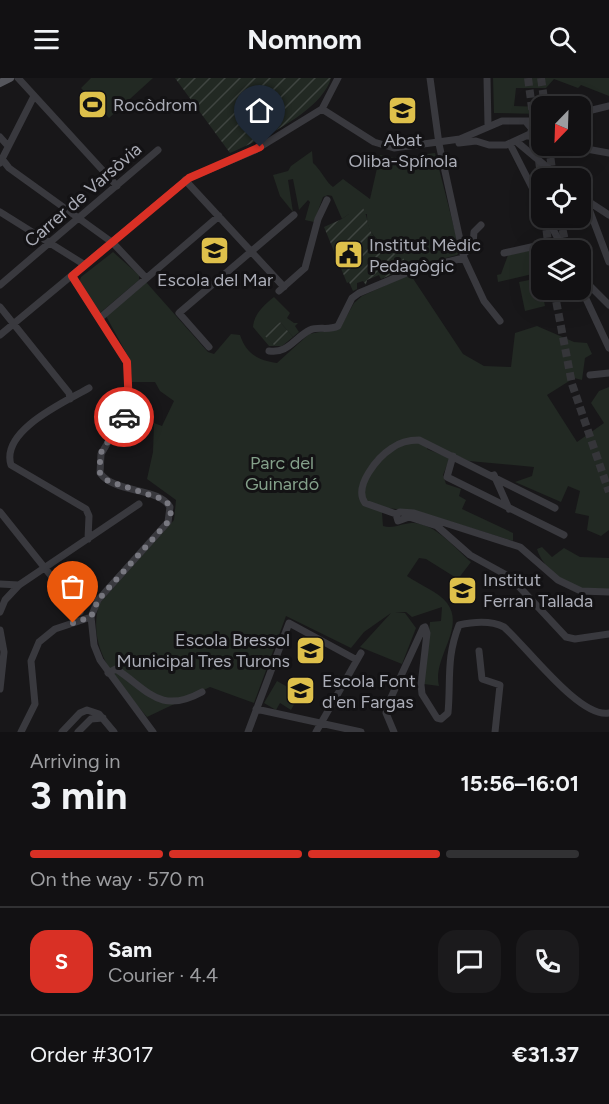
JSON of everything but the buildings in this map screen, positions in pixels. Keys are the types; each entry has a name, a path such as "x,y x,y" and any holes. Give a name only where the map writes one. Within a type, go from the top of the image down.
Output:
{"main road":[{"path":"1,80 10,78"}],"street":[{"path":"18,78 117,186"},
{"path":"0,335 113,243 185,180 200,171 255,150 322,109 338,78"},
{"path":"430,78 438,144 465,255 483,301 500,321"},
{"path":"487,78 488,125"},
{"path":"34,96 1,161 113,243 146,278"},
{"path":"591,111 609,107"},
{"path":"322,109 388,147 476,141 489,145 513,143 531,136"},
{"path":"438,144 468,137 488,125 508,120 531,122"},
{"path":"527,123 532,129 528,136"},
{"path":"476,141 475,135 479,130"},
{"path":"0,137 8,146"},
{"path":"513,143 547,168"},
{"path":"513,143 531,183"},
{"name":"Carrer de Varsòvia","path":"0,285 158,150"},
{"path":"591,150 609,153"},
{"path":"185,180 252,250 282,289 304,268 318,219 327,200"},
{"path":"591,203 609,215"},
{"path":"0,212 85,266"},
{"path":"209,347 179,313 294,214"},
{"path":"100,318 219,216"},
{"path":"591,218 609,262"},
{"path":"269,351 282,351 309,331 329,329 339,324 352,298 359,293 416,269 465,255 473,244 474,232 481,225"},
{"path":"552,228 558,240"},
{"path":"504,253 531,246"},
{"path":"72,276 127,362 129,403 127,412 100,454 100,473 108,481 162,499 167,502 171,512 168,522 98,600 91,617 94,645 108,673 153,732"},
{"path":"591,290 609,305"},
{"path":"589,300 609,348"},
{"path":"0,307 69,393 70,399"},
{"path":"313,321 320,329"},
{"path":"590,375 609,373"},
{"path":"10,431 89,388"},
{"path":"555,508 419,440 400,443 382,456 362,486 361,495 365,503 438,526 476,560 510,577 566,637 575,639 609,634"},
{"path":"4,444 5,458 11,465 86,509 89,516 88,539"},
{"path":"453,456 447,477 564,535"},
{"path":"494,476 509,508"},
{"path":"0,612 5,600 19,585 139,504"},
{"path":"0,513 80,612"},
{"path":"401,515 414,513 520,546 558,580 581,591 609,592"},
{"path":"0,584 19,585"},
{"path":"21,732 34,704 31,661 39,642 55,629 91,617"},
{"path":"248,732 289,623 359,656 316,732"},
{"path":"394,732 386,713 388,704 425,627 422,694 437,718 441,720 448,713 449,654 459,625 488,623 504,627 573,698 596,712 609,712"},
{"path":"0,630 4,652 0,689"},
{"path":"479,651 479,669 483,680 500,685 495,732"},
{"path":"108,673 116,669 147,693 164,701 181,700 202,692"},
{"path":"256,709 361,732"},
{"path":"63,732 80,713 87,710 94,711 103,718 114,732"},
{"path":"78,732 91,719 103,718"}],"green space":[{"path":"91,78 153,78 109,118 81,88"},
{"path":"175,78 331,78 316,102 303,113 273,132 230,153"},
{"path":"493,78 609,78 609,96 581,85 578,88 554,79 546,88 516,88 514,106 531,107 531,114 494,113"},
{"path":"312,151 313,163 333,187 343,179 370,199 380,155 394,158 435,153 460,251 457,255 408,268 397,253 372,233 368,225 367,214 349,214 342,219 332,196 323,197 314,222 305,220 310,202 308,200 299,210 293,179 288,180 293,212 280,196 273,175 288,171 291,166"},
{"path":"361,205 373,235 379,242 400,254 405,262 404,266 397,269 398,272 381,279 379,275 367,280 366,285 363,281 357,283 357,289 353,291 349,282 347,283 324,227 342,219"},
{"path":"531,250 531,274 498,282 497,275 501,274 508,255"},
{"path":"113,252 139,275 139,280 100,313 79,283 81,277"},
{"name":"Parc del Guinardó","path":"410,274 463,354 484,366 511,367 515,333 537,326 574,342 587,343 592,354 585,358 582,380 574,378 547,395 577,442 604,423 591,403 599,391 609,387 609,530 601,536 587,530 589,516 575,513 580,491 568,486 561,502 515,482 532,476 534,467 469,461 429,443 427,449 450,458 443,475 446,484 461,489 459,496 466,500 462,509 513,533 513,541 416,511 386,508 382,513 383,526 393,527 411,523 427,526 443,536 471,562 458,579 426,559 419,558 407,576 439,595 447,603 452,613 451,633 438,675 439,686 424,684 430,622 441,621 442,607 412,617 406,612 395,612 405,613 416,628 402,664 360,647 391,613 364,632 351,648 286,616 254,703 210,687 147,717 116,679 108,665 97,637 96,621 99,604 174,520 176,500 147,479 153,452 154,423 162,426 174,401 160,391 155,382 132,382 130,360 106,316 146,282 208,352 214,354 231,334 240,335 253,355 277,363 309,334 340,328 354,303 362,296"},
{"path":"531,280 531,300 544,300 545,306 525,311 519,282"},
{"path":"274,297 290,313 287,318 298,323 295,326 299,332 293,337 280,322 265,335 275,346 269,346 253,327 257,314"},
{"path":"280,322 293,337 282,346 275,346 264,335"},
{"path":"542,547 552,557 564,548 580,557 609,558 609,589 585,590 570,585 544,563 537,549"},
{"path":"277,681 300,694 291,710 280,703 276,710 264,703"}],"tunnel":[{"path":"528,78 540,168"},
{"path":"541,78 544,96"},
{"path":"550,156 552,168"},
{"path":"546,228 548,240"},
{"path":"562,228 565,240"},
{"path":"556,300 572,384 609,492"}],"way so far":[{"path":"73,623 91,617 98,600 168,522 171,512 167,502 162,499 108,481 100,473 98,465 100,454 124,417"}],"place":[{"name":"Rocòdrom","path":"92,105"},
{"name":"Abat Oliba-Spínola","path":"403,111"},
{"name":"Escola del Mar","path":"215,251"},
{"name":"Institut Mèdic Pedagògic","path":"348,255"},
{"name":"Institut Ferran Tallada","path":"462,590"},
{"name":"Escola Bressol Municipal Tres Turons","path":"311,650"},
{"name":"Escola Font d'en Fargas","path":"301,691"}],"route":[{"path":"124,417 129,407 127,362 72,276 189,178 200,171 260,147"}]}
